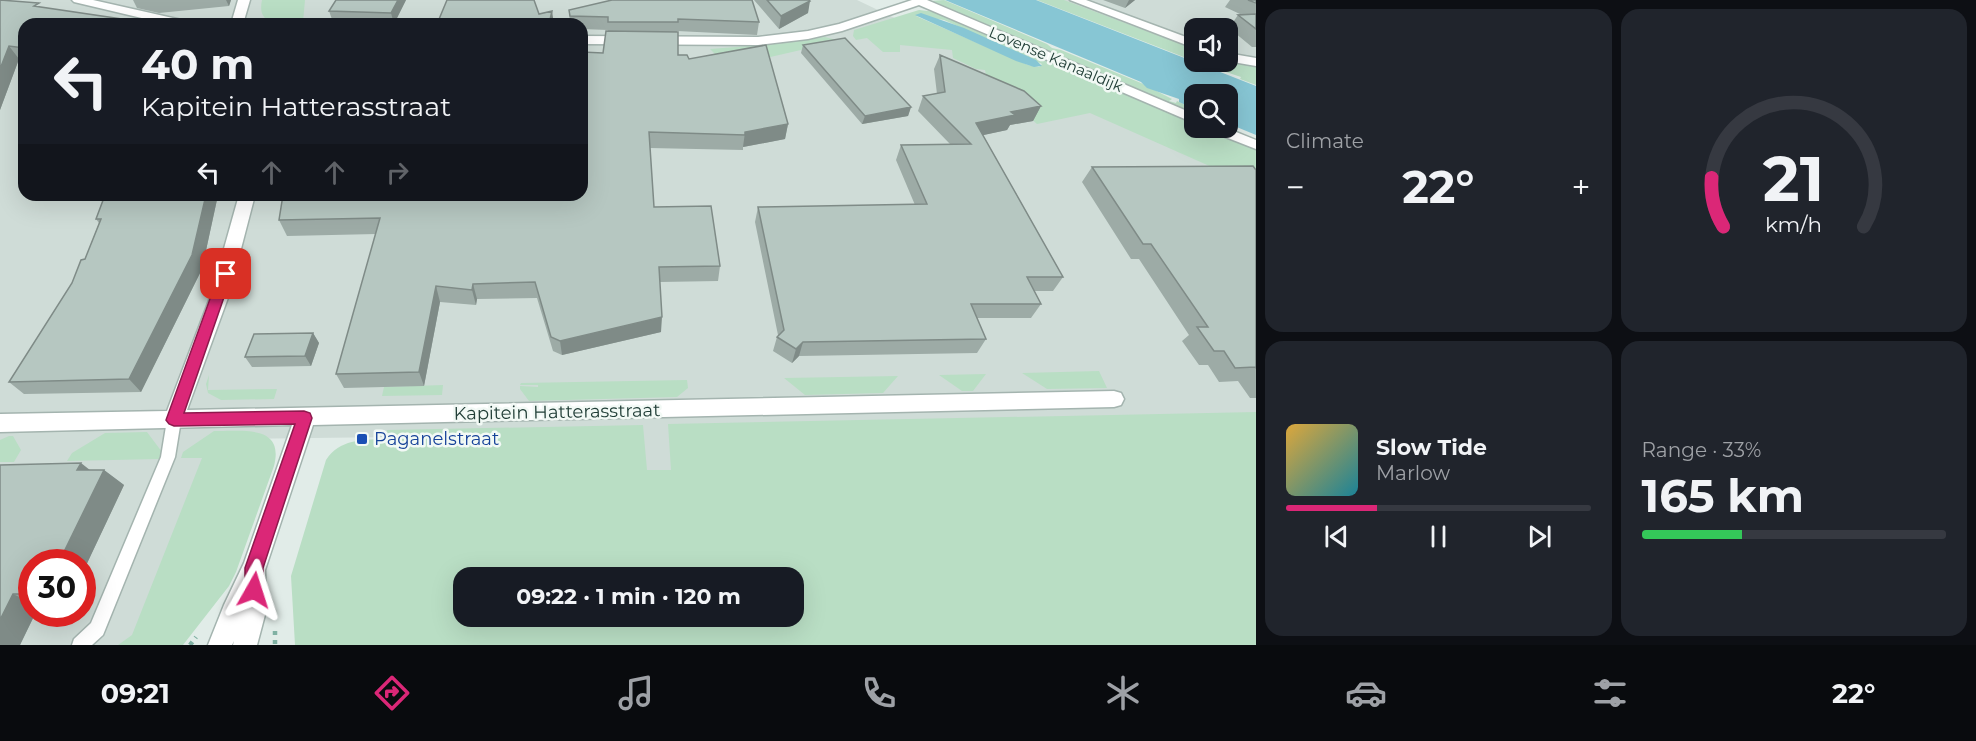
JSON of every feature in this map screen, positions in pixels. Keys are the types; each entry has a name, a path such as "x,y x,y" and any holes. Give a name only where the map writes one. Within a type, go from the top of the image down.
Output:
{"street":[{"path":"78,0 156,18"},
{"path":"239,18 244,0"},
{"name":"Lovense Kanaaldijk","path":"896,0 916,2 1184,114"},
{"path":"1076,0 1184,40"},
{"path":"588,40 758,41 808,35 842,27 916,2"},
{"path":"1238,61 1256,63"},
{"path":"1238,138 1256,145"},
{"path":"174,420 220,295 245,201"},
{"name":"Kapitein Hatterasstraat","path":"0,423 1114,399"},
{"path":"220,645 232,613 254,568 304,418"},
{"path":"245,645 254,611 254,568"}],"lane":[{"path":"80,645 98,629 168,457 174,420"}],"shaded area":[{"path":"0,0 857,0 1092,112 1245,179 1256,192 1256,427 644,474 631,434 229,439 129,645 0,645"},
{"path":"1045,0 1256,0 1256,79 1237,72 1238,18 1184,18 1184,51"}],"green space":[{"path":"262,0 305,0 303,18 266,18 261,9"},
{"path":"944,0 1052,48 1141,83 1172,99 1169,101 1184,104 1184,111 930,1"},
{"path":"1037,0 1064,0 1184,45 1184,57"},
{"path":"919,10 937,12 1184,117 1184,138 1234,138 1256,147 1256,197 1241,180 1090,113 1037,124 987,80 985,70 976,69 953,58 952,50 900,45 900,52 883,52 867,38 856,40 853,36 854,30","holes":["916,16 944,20 1042,64 1039,67 1028,65"]},
{"path":"825,37 840,41 766,58 717,56 710,49 775,44"},
{"path":"1238,64 1256,67 1256,85 1240,79 1241,77 1226,72 1238,72"},
{"path":"1099,371 1107,388 1047,389 1022,373"},
{"path":"986,374 973,391 962,391 939,375"},
{"path":"209,375 208,390 277,389 274,399 221,400 208,393 206,384"},
{"path":"898,376 883,393 805,395 784,378"},
{"path":"687,380 688,388 677,397 529,401 520,389 520,386 538,387 538,385 520,385 521,383"},
{"path":"443,385 442,395 382,396 384,387"},
{"path":"1256,412 1256,645 295,645 291,576 326,460 344,444 385,439 387,430 643,425 647,470 671,470 668,424"},
{"path":"214,431 247,431 267,436 276,452 274,466 236,572 229,586 183,645 118,645 132,635 202,458 181,458 183,452"},
{"path":"147,432 162,452 159,459 67,461 72,453 105,433"},
{"path":"13,436 21,450 14,462 0,462 0,440"}],"water":[{"path":"945,0 1036,0 1184,58 1184,72 1220,72 1256,86 1256,135 1238,128 1238,84 1184,84 1184,104 1179,102 1179,99 1147,88 1141,82"},
{"path":"921,13 964,28 1036,60 1042,66 1034,67 1016,61 915,15"}],"building":[{"path":"0,0 39,3 34,6 115,18 18,18 18,47 9,46 0,69"},
{"path":"336,0 398,0 391,13 329,11"},
{"path":"447,0 534,0 539,14 552,11 550,18 440,18"},
{"path":"612,0 752,0 759,22 678,19 678,22 608,22 608,17 570,16 569,10"},
{"path":"767,0 809,0 810,1 781,16"},
{"path":"1256,14 1256,29 1238,15"},
{"path":"606,31 678,32 678,55 687,55 689,59 766,45 788,124 745,132 745,135 649,132 654,207 711,206 720,266 659,267 662,317 560,341 551,337 535,282 473,284 472,290 436,286 419,372 336,374 380,218 279,220 282,201 588,201 588,52 603,53"},
{"path":"845,38 911,107 865,116 803,45"},
{"path":"940,55 1024,91 1041,106 1011,112 1015,115 976,123 1063,277 1027,277 1041,304 971,304 986,339 803,342 796,349 777,337 784,330 758,207 927,204 901,145 971,144 923,96 945,92"},
{"path":"1253,166 1256,170 1256,368 1235,368 1224,351 1214,351 1197,327 1208,327 1151,244 1143,244 1092,167"},
{"path":"103,201 205,201 192,255 129,379 9,382 72,283 81,260 85,259 101,219 96,219"},
{"path":"313,333 305,356 245,357 254,334"},
{"path":"81,463 77,470 104,470 65,549 18,549 18,594 13,594 0,620 0,465"}],"place":[{"name":"Paganelstraat","path":"362,439"}],"route":[{"path":"226,274 174,420 304,418 254,568 254,590"}]}
